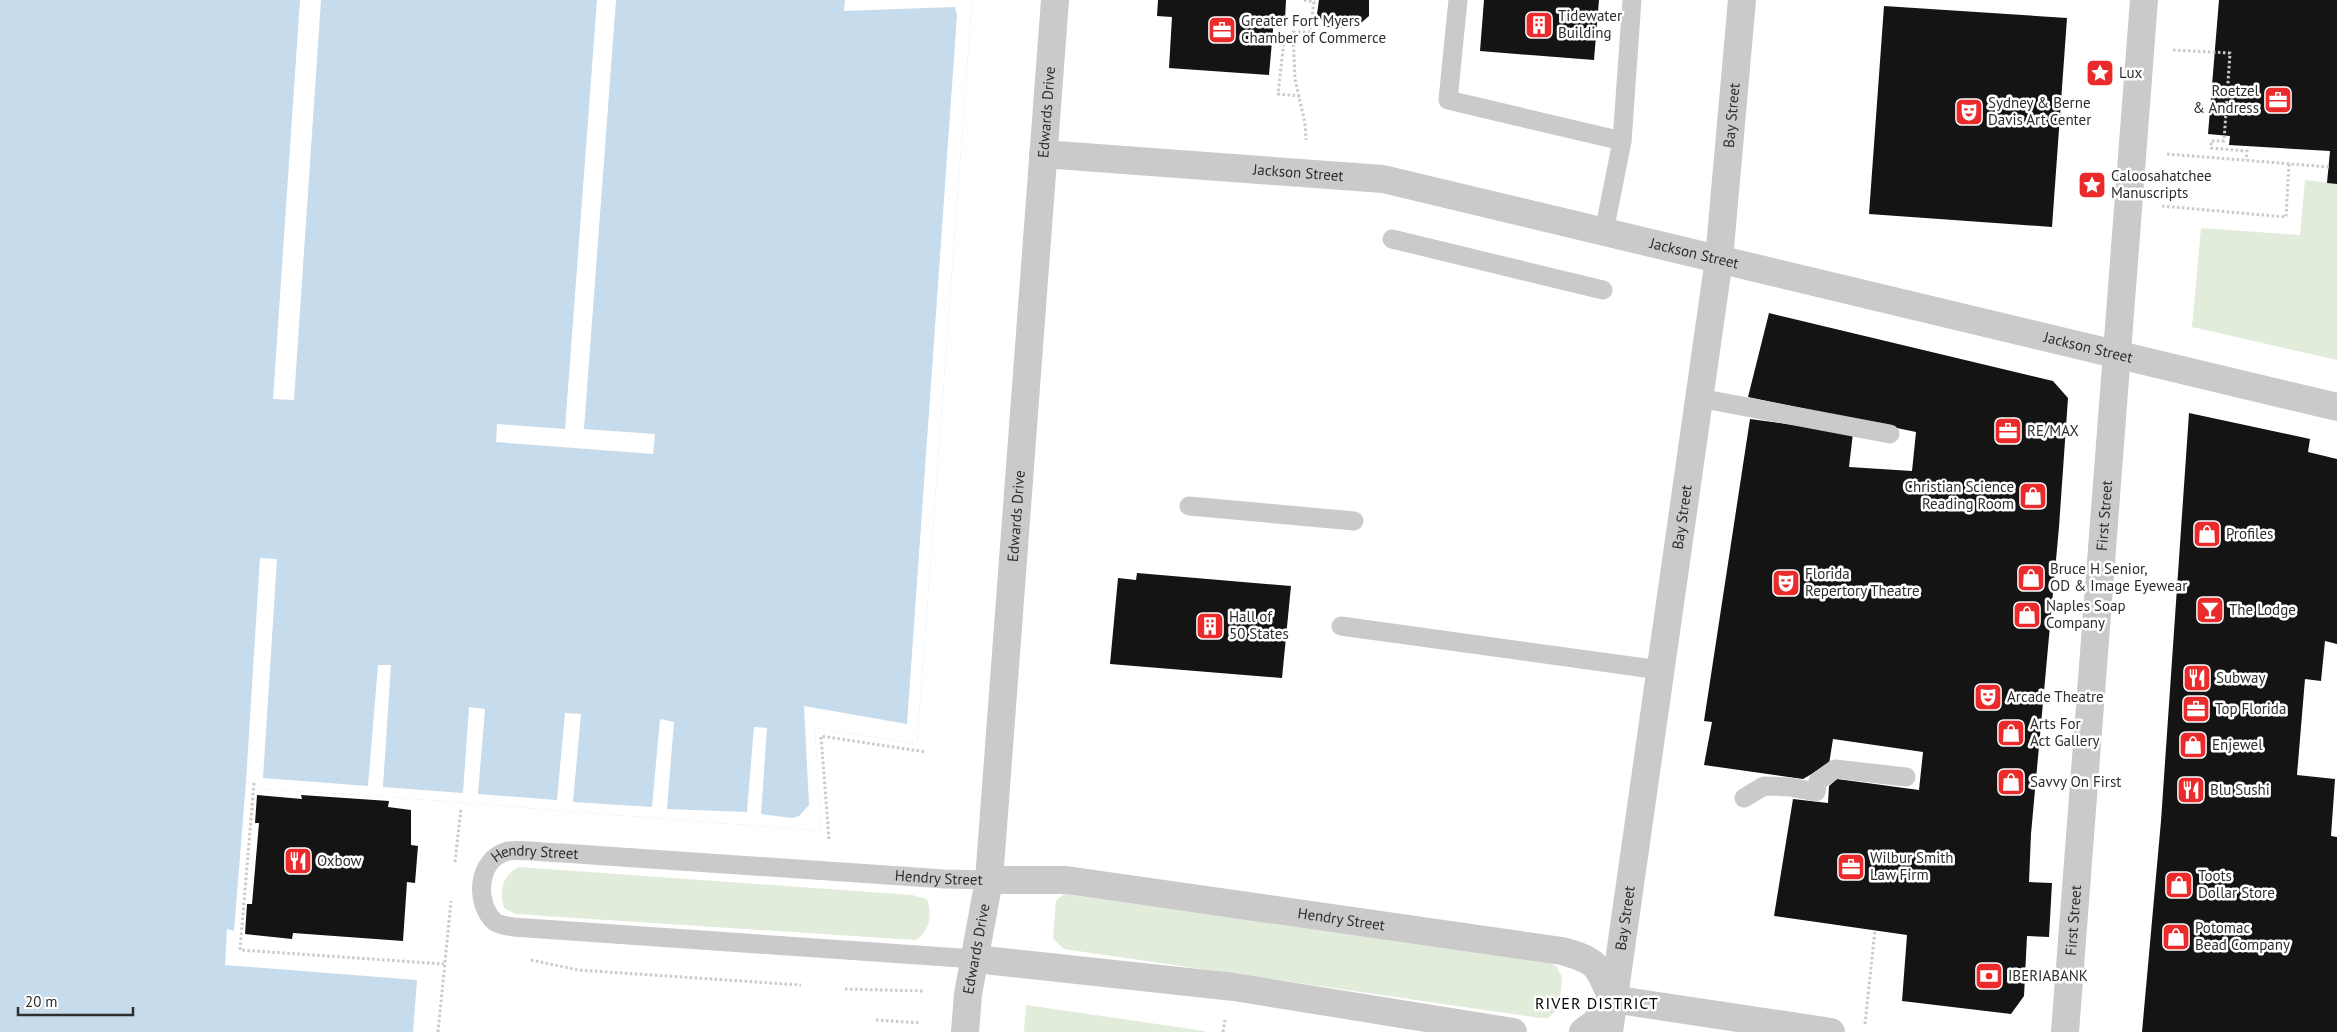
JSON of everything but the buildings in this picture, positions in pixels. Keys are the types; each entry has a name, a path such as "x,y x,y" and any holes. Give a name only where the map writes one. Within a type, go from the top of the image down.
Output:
{"street":[{"name":"Edwards Drive","path":"965,1032 968,994 989,880 1055,0"},
{"name":"Bay Street","path":"1609,1032 1612,999 1719,259 1742,0"},
{"name":"First Street","path":"2065,1032 2134,151 2144,0"},
{"name":"Jackson Street","path":"1043,154 1383,179 2337,407"},
{"name":"Hendry Street","path":"989,880 1066,880 1562,951 1585,957 1598,967 1612,999"},
{"name":"Hendry Street","path":"975,959 1234,986 1513,1032"},
{"path":"1582,1032 1595,1024 1612,999 1831,1032"}],"lane":[{"path":"1458,0 1448,100 1622,142"},
{"path":"1604,232 1622,142 1632,0"},
{"path":"1392,239 1603,290"},
{"path":"1700,398 1890,434"},
{"path":"1189,506 1354,521"},
{"path":"1341,626 1660,670"},
{"path":"1744,798 1764,786 1790,787 1816,792 1818,781 1834,769 1906,777"},
{"name":"Hendry Street","path":"975,959 513,927 496,923 484,907 481,893 487,867 508,852 562,853 946,879 989,880"}],"path":[{"path":"1304,0 1314,2 1310,32 1293,32 1295,79 1305,123 1307,173"},
{"path":"1272,40 1284,41 1278,94 1300,96"},
{"path":"2140,48 2230,53 2224,141 2211,141 2211,148 2246,151 2246,160"},
{"path":"2134,151 2329,167"},
{"path":"2129,203 2286,217 2289,163"},
{"path":"829,839 821,736 926,752"},
{"path":"254,783 240,950 444,964"},
{"path":"454,867 461,808"},
{"path":"438,1032 451,896"},
{"path":"1864,1032 1875,930"},
{"path":"528,960 578,970 801,985"},
{"path":"845,989 924,991"},
{"path":"876,1020 921,1023"}],"green space":[{"path":"2305,180 2337,184 2337,360 2192,327 2201,228 2300,235"},
{"path":"519,867 912,895 927,899 930,917 924,933 915,940 515,914 504,908 502,890 505,879 513,870"},
{"path":"1064,894 1549,963 1556,966 1562,977 1559,1008 1548,1018 1540,1018 1064,949 1053,939 1056,901"},
{"path":"1026,1005 1205,1031 1205,1032 1024,1032"}],"water":[{"path":"0,0 972,0 917,744 815,728 821,831 262,789 254,783 246,782 234,931 227,929 225,965 417,980 413,1032 0,1032"}],"pier":[{"path":"300,0 321,0 294,400 273,399"},
{"path":"597,0 616,0 584,429 655,434 653,454 496,442 497,424 565,429"},
{"path":"845,0 972,0 917,744 815,728 821,831 262,789 254,783 246,782 260,558 277,559 263,778 368,786 378,665 391,665 383,787 463,793 469,707 485,709 478,794 557,800 565,713 581,714 573,802 652,807 660,719 674,722 667,809 747,812 754,727 767,728 761,814 792,818 799,816 809,805 804,706 907,724 957,15 955,7 844,11"}],"place":[{"name":"Tidewater Building","path":"1539,25"},
{"name":"Greater Fort Myers Chamber of Commerce","path":"1222,30"},
{"name":"Lux","path":"2100,73"},
{"name":"Roetzel & Andress","path":"2278,100"},
{"name":"Sydney & Berne Davis Art Center","path":"1969,112"},
{"name":"Caloosahatchee Manuscripts","path":"2092,185"},
{"name":"RE/MAX","path":"2008,431"},
{"name":"Christian Science Reading Room","path":"2033,496"},
{"name":"Profiles","path":"2207,534"},
{"name":"Bruce H Senior, OD & Image Eyewear","path":"2031,578"},
{"name":"Florida Repertory Theatre","path":"1786,583"},
{"name":"The Lodge","path":"2210,610"},
{"name":"Naples Soap Company","path":"2027,615"},
{"name":"Hall of 50 States","path":"1210,626"},
{"name":"Subway","path":"2197,678"},
{"name":"Arcade Theatre","path":"1988,697"},
{"name":"Top Florida","path":"2196,709"},
{"name":"Arts For Act Gallery","path":"2011,733"},
{"name":"Enjewel","path":"2193,745"},
{"name":"Savvy On First","path":"2011,782"},
{"name":"Blu Sushi","path":"2191,790"},
{"name":"Oxbow","path":"298,861"},
{"name":"Wilbur Smith Law Firm","path":"1851,867"},
{"name":"Toots Dollar Store","path":"2179,885"},
{"name":"Potomac Bead Company","path":"2176,937"},
{"name":"IBERIABANK","path":"1989,976"}],"district":[{"name":"RIVER DISTRICT","path":"1597,1003"}]}
